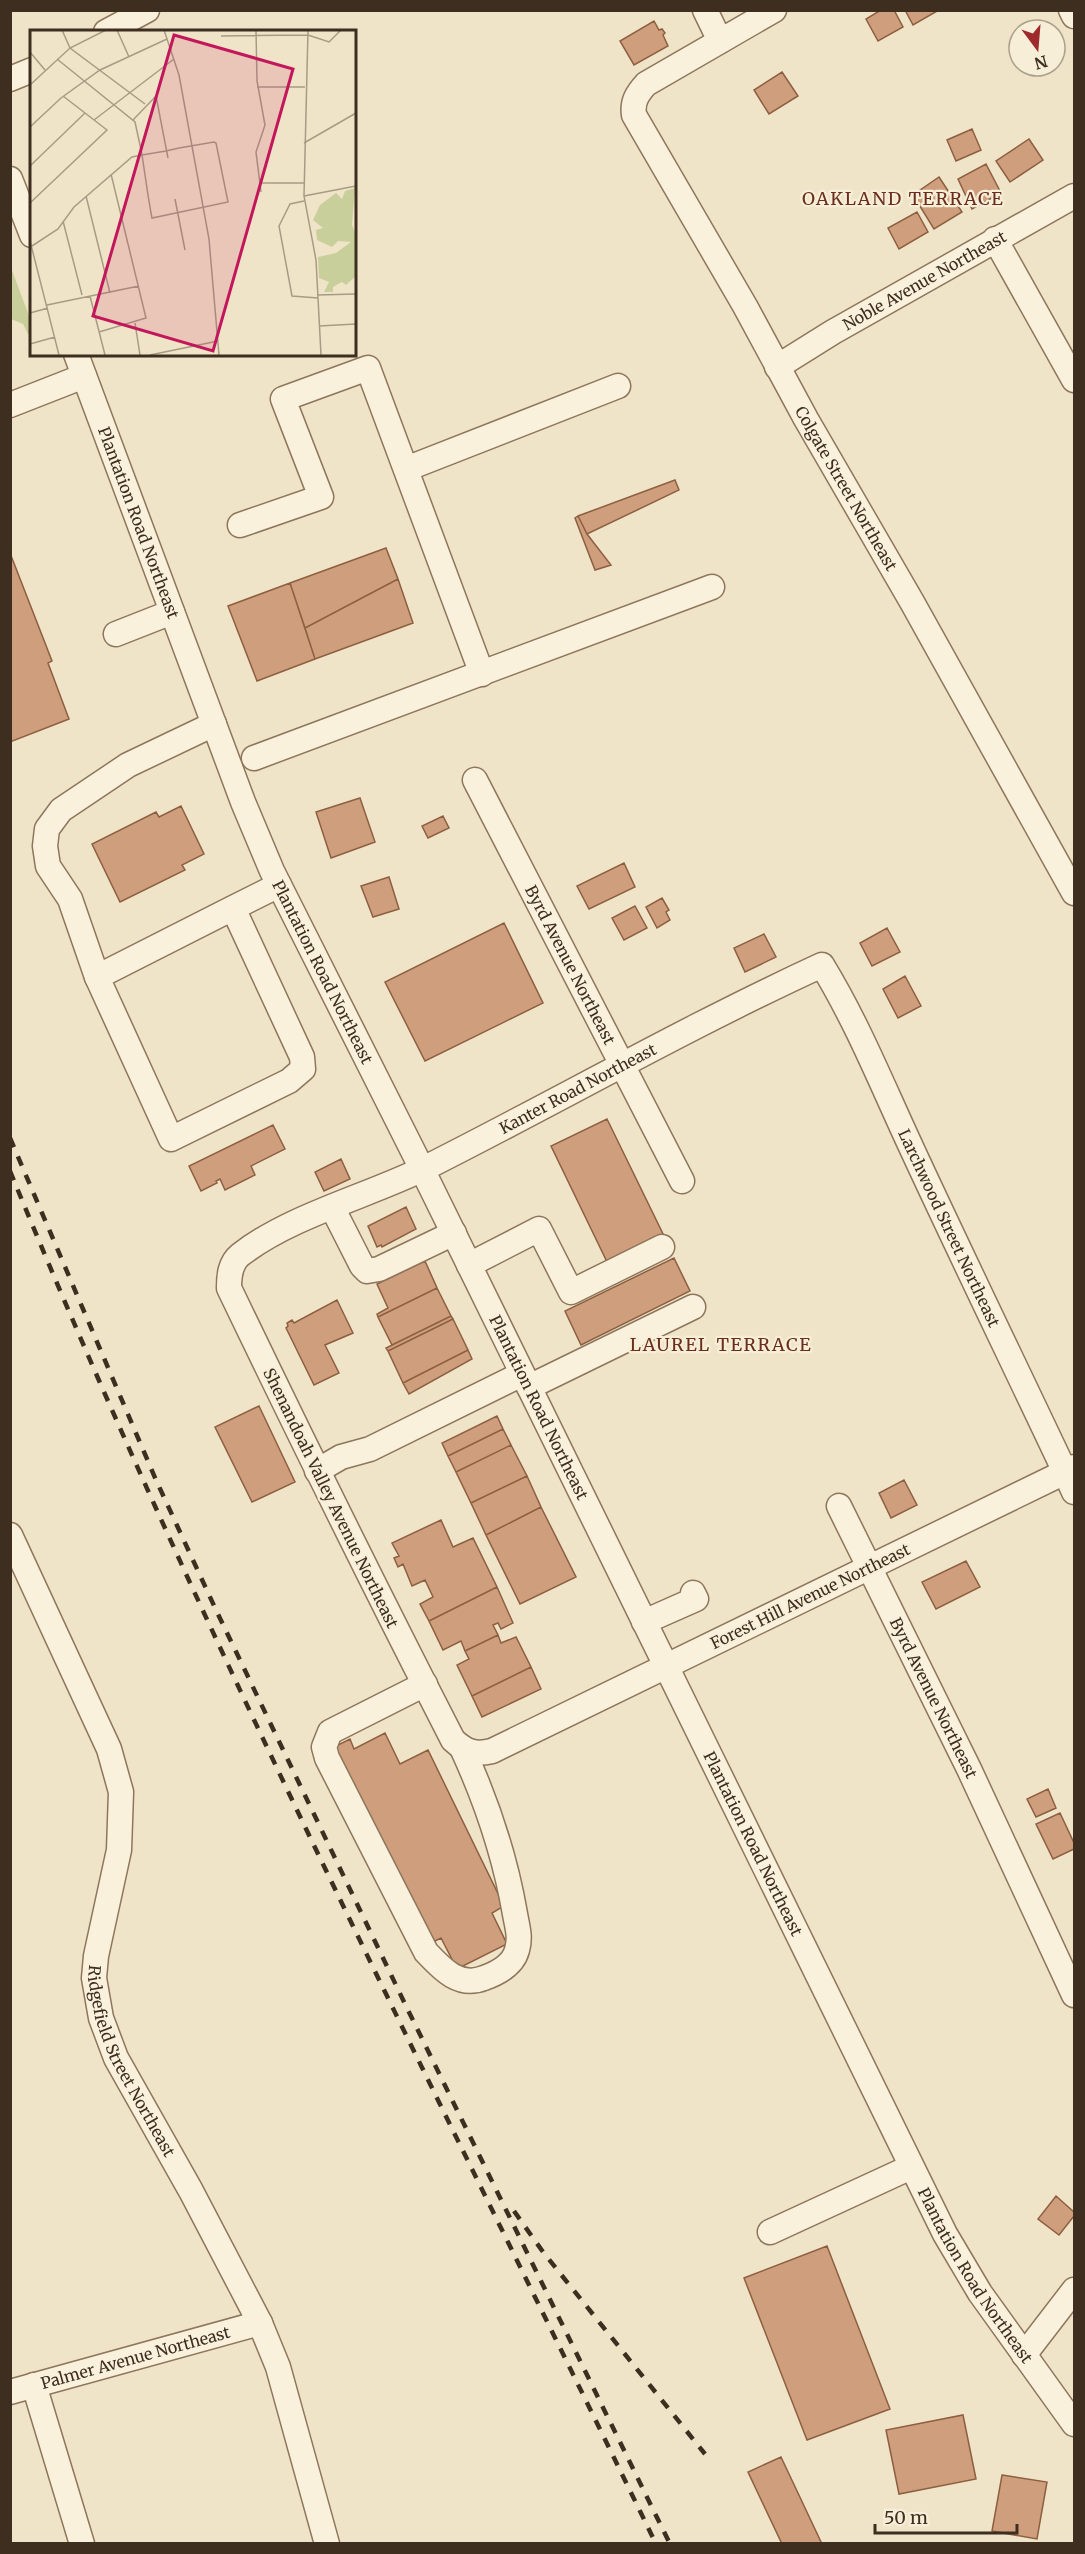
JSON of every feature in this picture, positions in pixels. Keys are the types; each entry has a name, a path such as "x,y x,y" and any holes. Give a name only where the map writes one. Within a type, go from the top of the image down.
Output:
{"street":[{"path":"110,30 147,10"},
{"path":"705,10 720,41 774,10"},
{"path":"1071,10 1074,16"},
{"name":"Colgate Street Northeast","path":"720,41 646,84 637,94 633,106 634,115 728,276 777,367 1074,892"},
{"path":"10,80 30,71"},
{"path":"10,179 30,230"},
{"name":"Noble Avenue Northeast","path":"777,367 995,239 1074,196"},
{"path":"995,239 1074,380"},
{"path":"10,405 80,365"},
{"name":"Plantation Road Northeast","path":"80,365 243,802 279,885 454,1233 945,2235 980,2293 1074,2424"},
{"path":"240,525 321,497 283,399 368,368 482,674"},
{"path":"406,469 618,386"},
{"path":"254,758 712,587"},
{"path":"116,634 172,612"},
{"path":"214,724 128,765 61,810 47,829 45,846 48,866 70,899 98,978 171,1138 289,1082 303,1069 302,1057 233,908"},
{"name":"Byrd Avenue Northeast","path":"475,780 682,1181"},
{"path":"98,978 279,885"},
{"name":"Kanter Road Northeast","path":"332,1207 422,1169 822,965"},
{"name":"Larchwood Street Northeast","path":"822,965 848,1008 912,1149 1071,1477"},
{"path":"332,1207 362,1266 367,1271 379,1269 454,1233"},
{"name":"Shenandoah Valley Avenue Northeast","path":"332,1207 276,1234 240,1255 229,1274 229,1288 316,1471 425,1684 453,1740 462,1748 494,1826 510,1888 519,1936 517,1952 509,1963 499,1973 480,1980 462,1981 444,1972 426,1952 332,1769 324,1747 330,1732 425,1684"},
{"path":"469,1265 539,1229 571,1292 662,1247"},
{"path":"316,1471 340,1457 370,1449 693,1307"},
{"name":"Forest Hill Avenue Northeast","path":"462,1748 473,1754 492,1751 764,1620 869,1566 1071,1477"},
{"name":"Byrd Avenue Northeast","path":"839,1506 969,1769 1074,1995"},
{"name":"Ridgefield Street Northeast","path":"10,1535 109,1749 121,1792 119,1850 96,1956 94,1978 100,2018 116,2058 191,2191 260,2323 278,2367 327,2544"},
{"path":"644,1623 696,1599 693,1593"},
{"path":"770,2232 911,2167"},
{"path":"1023,2355 1074,2290"},
{"name":"Palmer Avenue Northeast","path":"10,2392 260,2323"},
{"path":"34,2385 82,2544"}],"green space":[{"path":"10,265 30,318 30,333 28,334 23,324 11,319"}],"building":[{"path":"881,10 894,10 903,27 878,41 866,19"},
{"path":"905,10 939,10 913,25"},
{"path":"654,21 659,30 662,29 665,33 663,35 668,46 634,65 620,41"},
{"path":"782,72 798,96 769,114 754,90"},
{"path":"972,129 981,150 956,161 947,140"},
{"path":"1029,139 1043,160 1010,182 996,161"},
{"path":"986,164 1001,193 972,209 958,179"},
{"path":"939,177 962,212 934,229 913,195"},
{"path":"917,212 928,232 899,249 888,228"},
{"path":"675,480 679,490 587,534 578,516"},
{"path":"578,516 587,534 611,565 595,570 575,518"},
{"path":"386,548 398,579 305,628 290,583"},
{"path":"10,553 52,661 48,663 69,719 10,742"},
{"path":"398,579 413,623 315,659 305,628"},
{"path":"290,583 315,659 257,681 228,606"},
{"path":"360,798 375,842 331,858 316,812"},
{"path":"181,806 204,854 182,865 185,870 120,902 92,844 156,812 159,817"},
{"path":"443,816 449,828 428,838 422,826"},
{"path":"624,863 635,887 589,909 577,886"},
{"path":"389,877 399,909 373,917 361,886"},
{"path":"662,898 669,910 666,912 670,920 657,928 646,907"},
{"path":"635,906 647,928 624,940 612,918"},
{"path":"504,923 543,1003 425,1061 385,982"},
{"path":"887,928 900,952 872,966 860,943"},
{"path":"764,934 776,957 745,972 734,948"},
{"path":"905,976 921,1006 898,1018 883,989"},
{"path":"607,1119 665,1238 609,1266 551,1146"},
{"path":"273,1125 285,1149 251,1166 255,1175 225,1190 220,1179 201,1191 189,1166"},
{"path":"341,1159 350,1179 324,1191 315,1172"},
{"path":"406,1207 416,1229 382,1247 381,1245 377,1247 368,1226"},
{"path":"674,1258 690,1291 581,1345 565,1311"},
{"path":"425,1261 437,1288 378,1317 377,1314 388,1308 377,1284"},
{"path":"437,1288 451,1316 392,1345 378,1317"},
{"path":"337,1300 353,1333 325,1345 339,1373 314,1385 286,1328 287,1323 292,1320 294,1323"},
{"path":"451,1316 453,1319 388,1351 386,1348"},
{"path":"453,1319 468,1350 403,1383 388,1351"},
{"path":"468,1350 472,1359 409,1394 403,1383"},
{"path":"259,1406 295,1482 252,1502 215,1427"},
{"path":"497,1416 503,1429 448,1456 442,1443"},
{"path":"503,1429 511,1445 456,1472 448,1456"},
{"path":"511,1445 527,1476 471,1503 456,1472"},
{"path":"527,1476 541,1507 486,1535 471,1503"},
{"path":"904,1480 917,1505 891,1518 879,1493"},
{"path":"541,1507 576,1577 520,1604 486,1535"},
{"path":"441,1520 453,1547 473,1538 497,1587 429,1621 420,1604 433,1597 425,1580 412,1586 403,1564 398,1567 394,1558 399,1556 392,1543"},
{"path":"966,1561 980,1587 936,1609 922,1582"},
{"path":"497,1587 513,1623 501,1629 498,1623 493,1625 498,1635 465,1651 461,1641 443,1650 429,1621"},
{"path":"498,1635 501,1643 516,1637 531,1667 472,1696 457,1665 469,1659 465,1651"},
{"path":"531,1667 541,1689 482,1717 472,1696"},
{"path":"385,1733 400,1764 428,1750 504,1906 492,1913 507,1944 457,1969 441,1938 429,1944 332,1748 350,1739 354,1749"},
{"path":"1048,1789 1056,1808 1036,1817 1027,1799"},
{"path":"1060,1813 1074,1843 1074,1849 1053,1859 1036,1824"},
{"path":"1056,2196 1074,2212 1074,2216 1059,2235 1038,2219"},
{"path":"827,2246 890,2409 807,2440 744,2278"},
{"path":"963,2415 976,2479 899,2494 886,2430"},
{"path":"781,2457 822,2544 782,2544 748,2472"},
{"path":"1002,2475 1047,2482 1037,2539 992,2531"}],"railway":[{"path":"10,1138 156,1480 216,1610 406,2006 670,2544"},
{"path":"10,1171 84,1346 241,1691 405,2033 656,2544"},
{"path":"514,2211 543,2252 705,2454"}],"district":[{"name":"OAKLAND TERRACE","path":"903,199"},
{"name":"LAUREL TERRACE","path":"721,1345"}]}
